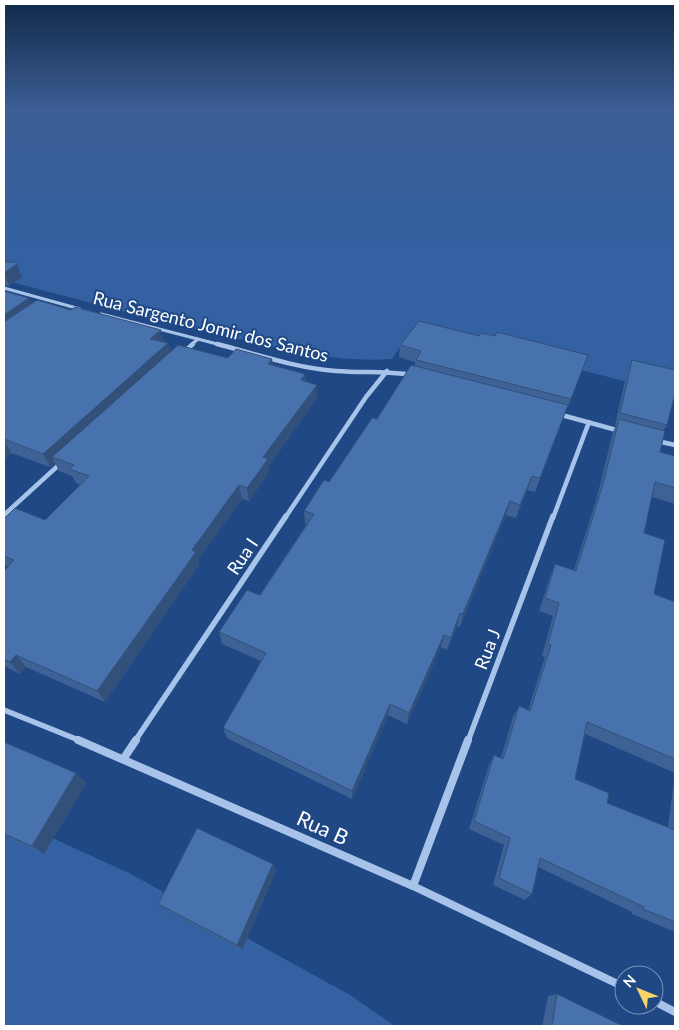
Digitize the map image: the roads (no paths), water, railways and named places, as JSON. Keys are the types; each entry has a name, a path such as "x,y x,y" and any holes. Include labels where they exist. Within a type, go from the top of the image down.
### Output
{"street":[{"name":"Rua Sargento Jomir dos Santos","path":"4,288 82,309"},
{"path":"46,307 53,302"},
{"name":"Rua Sargento Jomir dos Santos","path":"92,312 317,369 360,372 386,371 417,376"},
{"path":"176,358 198,339"},
{"name":"Rua I","path":"124,758 366,397 386,371"},
{"path":"551,412 627,433"},
{"name":"Rua J","path":"414,886 589,422"},
{"path":"656,440 675,445"},
{"path":"4,515 68,456"},
{"name":"Rua B","path":"4,710 124,758 414,886 614,982"}]}
